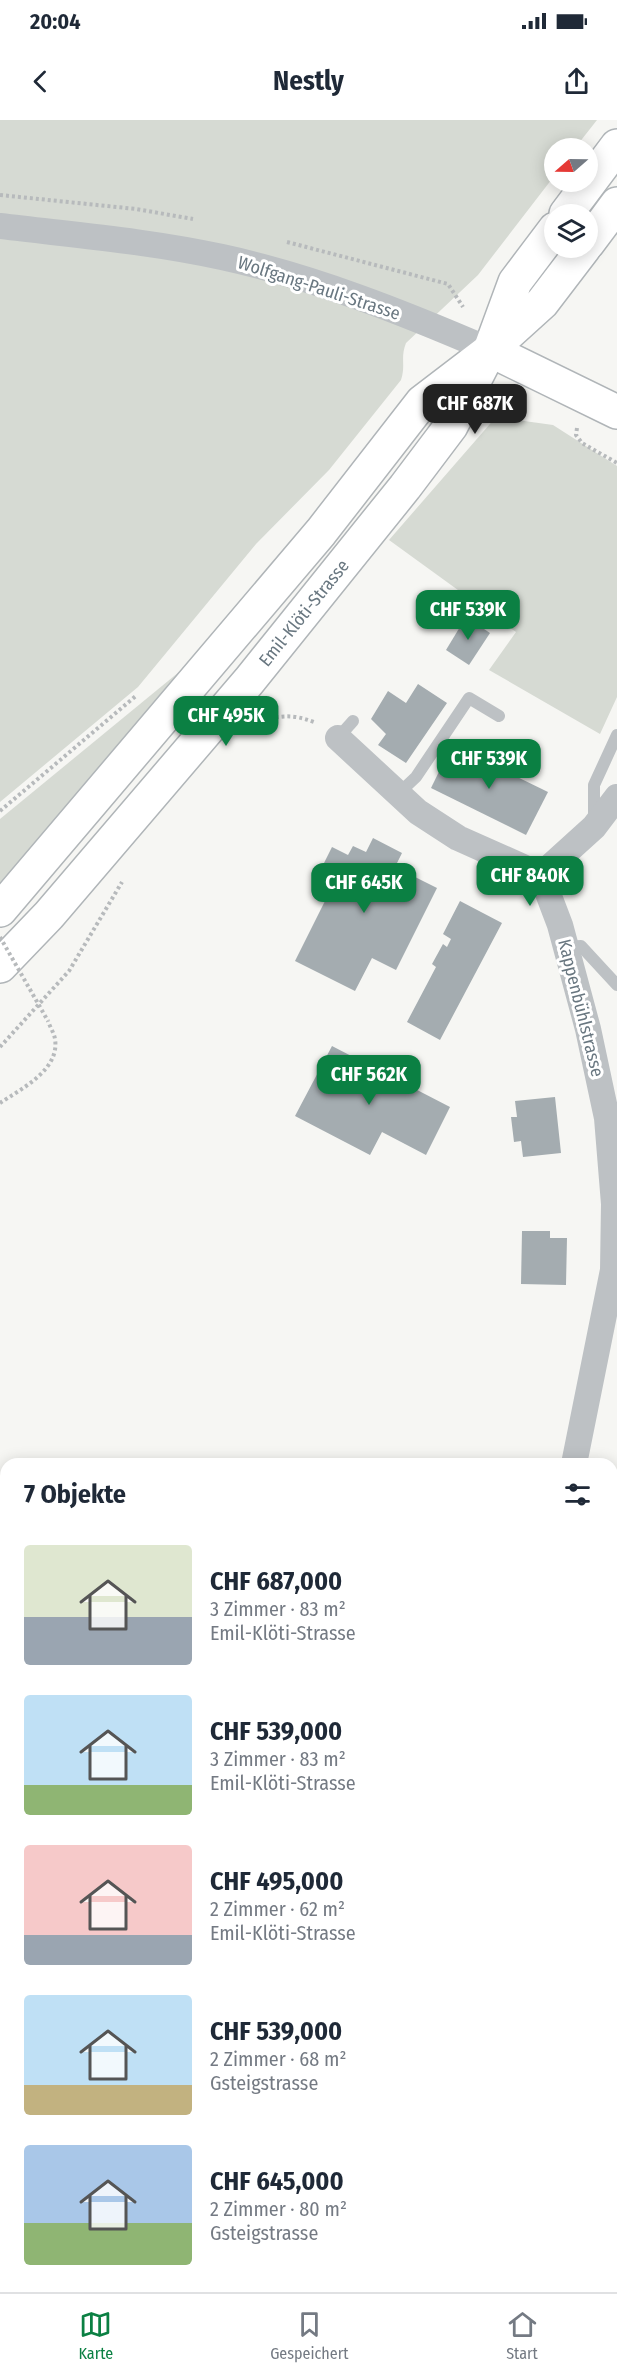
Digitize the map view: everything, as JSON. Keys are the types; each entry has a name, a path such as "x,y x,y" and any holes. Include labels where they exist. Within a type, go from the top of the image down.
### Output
{"street":[{"path":"574,204 617,146"},
{"path":"598,230 617,204"},
{"name":"Wolfgang-Pauli-Strasse","path":"0,226 148,243 224,257 302,279 428,324 490,350"},
{"name":"Emil-Klöti-Strasse","path":"0,966 49,915 249,681 405,488 451,426 490,350 515,282 544,244"},
{"name":"Emil-Klöti-Strasse","path":"0,910 321,532 422,402 490,350 542,303 576,258"},
{"path":"490,350 617,412"},
{"path":"346,730 398,794 422,818 458,838 541,875 594,827 617,797"},
{"name":"Kappenbühlstrasse","path":"541,875 566,947 588,1029 607,1118 614,1204 614,1270 575,1458"}],"lane":[{"path":"398,794 416,777 469,698 499,716"},
{"path":"594,827 594,785 617,735"},
{"path":"566,947 581,946 617,984"}],"path":[{"path":"578,425 576,432 582,443 617,463"},
{"path":"0,811 145,689"},
{"path":"254,723 278,716 296,716 346,730"},
{"path":"0,1047 69,971 126,875"},
{"path":"0,937 48,1021 55,1040 53,1061 35,1078 0,1103"}],"shaded area":[{"path":"0,120 597,120 583,138 544,138 544,189 478,275 406,343 401,380 329,470 256,544 138,687 0,802"},
{"path":"496,417 553,425 617,466 617,697 600,734 489,670 516,632 389,540"},
{"path":"179,672 182,674 0,883 0,819"}],"building":[{"path":"466,617 490,633 469,665 446,650"},
{"path":"418,684 447,703 406,763 378,745 386,734 371,719 388,691 406,703"},
{"path":"452,745 548,792 526,835 431,788"},
{"path":"373,838 402,853 395,867 437,888 396,970 372,958 355,991 295,961 334,883 318,875 332,847 348,855 353,846 366,852"},
{"path":"460,901 502,923 440,1040 407,1022 436,967 432,964 443,944 447,947 451,939 443,934"},
{"path":"332,1046 450,1107 426,1155 382,1132 370,1155 295,1116"},
{"path":"555,1097 561,1153 523,1157 521,1141 514,1142 511,1117 517,1117 515,1101"},
{"path":"522,1231 550,1231 550,1238 567,1238 566,1285 521,1284"}]}
